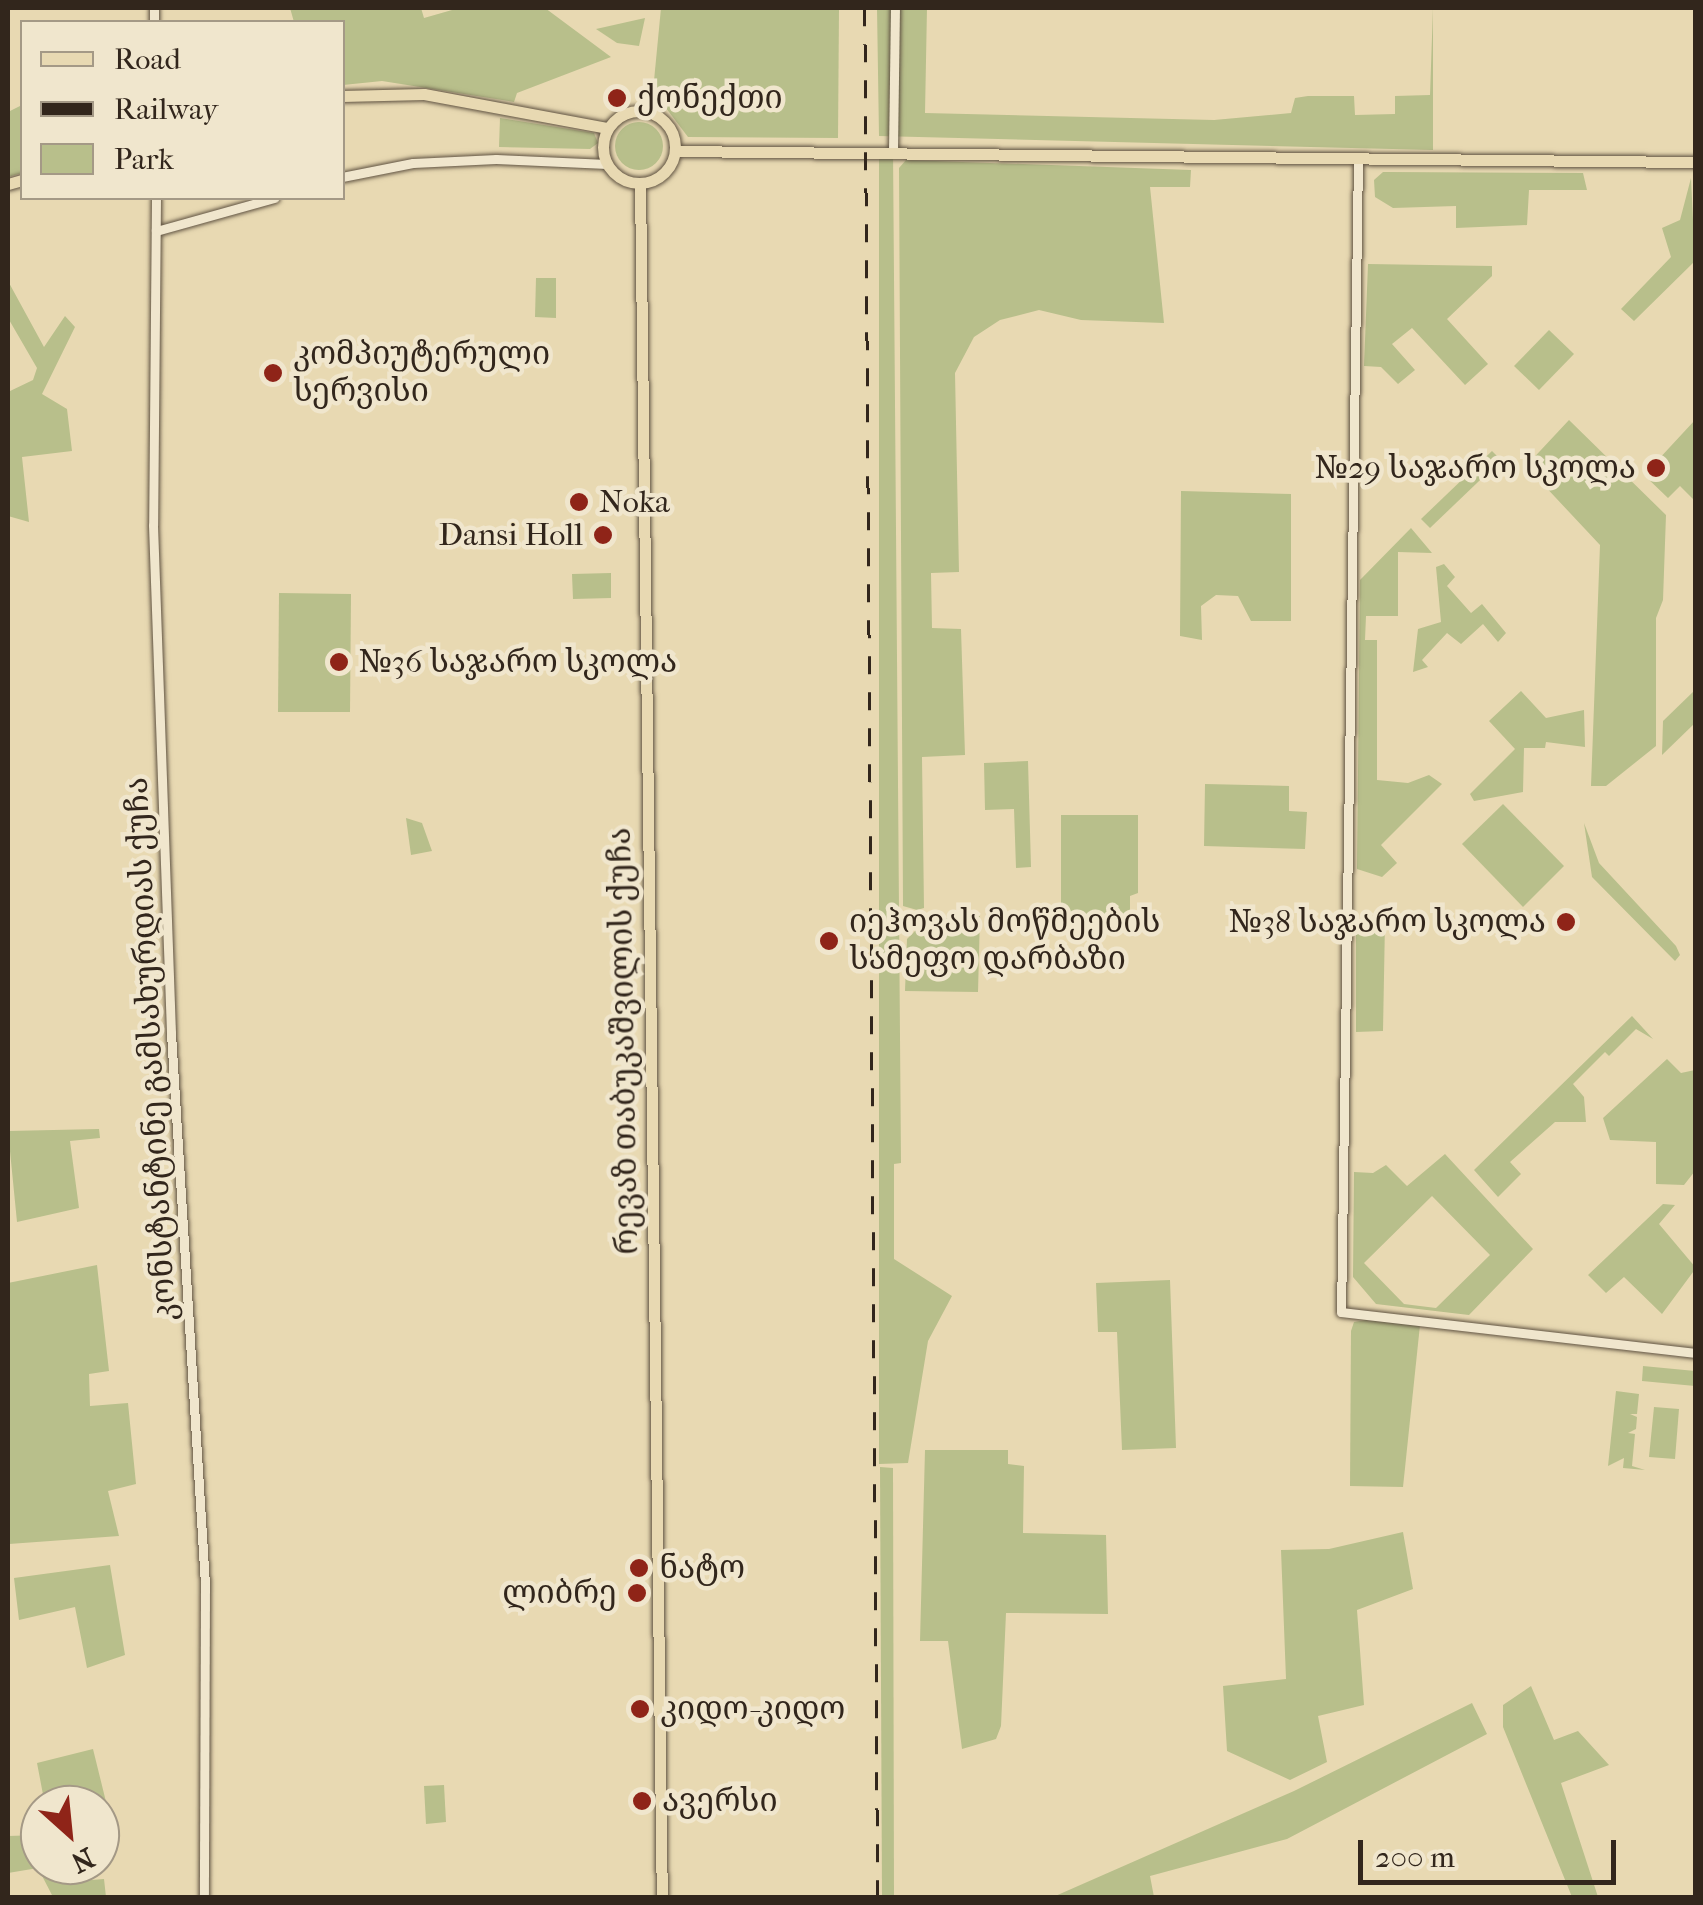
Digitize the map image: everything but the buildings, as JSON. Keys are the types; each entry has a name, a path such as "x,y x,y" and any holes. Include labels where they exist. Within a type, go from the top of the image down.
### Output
{"main road":[{"path":"345,96 424,94 608,128 634,111 656,115 671,130 675,152 660,177 640,183 621,178 607,164 608,128"},
{"path":"675,152 893,150 1696,162"},
{"name":"რევაზ თაბუკაშვილის ქუჩა","path":"640,183 662,1898"}],"street":[{"path":"893,150 895,8"},
{"path":"1358,157 1341,1312 1696,1353"},
{"path":"345,176 413,163 496,158 607,164"},
{"name":"კონსტანტინე გამსახურდიას ქუჩა","path":"156,200 154,545 171,1032 206,1584 204,1898"},
{"path":"156,231 267,200"}],"green space":[{"path":"290,8 421,8 424,18 459,8 545,8 611,57 517,93 514,102 382,81 345,85 345,20 293,20"},
{"path":"661,8 839,8 838,138 688,137 653,91"},
{"path":"877,8 927,8 925,113 1214,120 1291,113 1295,98 1308,96 1354,96 1355,115 1395,114 1395,96 1430,95 1433,8 1433,150 879,136"},
{"path":"645,18 639,46 617,43 596,29"},
{"path":"20,106 20,174 8,177 8,112"},
{"path":"500,118 594,133 598,143 590,149 499,147"},
{"path":"639,122 656,129 663,146 656,163 639,170 622,163 615,146 622,129"},
{"path":"879,149 893,150 901,1163 894,1164 894,1259 952,1296 928,1341 908,1463 879,1464"},
{"path":"906,160 1191,170 1190,187 1150,187 1164,323 1081,320 1039,310 1000,320 974,337 955,373 959,572 931,573 932,628 961,629 965,755 922,757 924,908 917,910 903,906 899,168"},
{"path":"1383,172 1583,173 1587,190 1529,190 1527,225 1456,228 1456,206 1393,208 1375,197 1374,180"},
{"path":"1691,178 1695,261 1634,321 1621,309 1671,257 1662,228 1680,220"},
{"path":"1368,264 1492,266 1492,276 1447,319 1488,364 1465,385 1412,328 1392,344 1415,370 1398,384 1381,367 1364,366"},
{"path":"536,278 556,278 556,318 535,317"},
{"path":"8,281 44,347 65,316 75,327 42,394 67,409 72,451 22,457 29,522 8,516 8,392 33,380 37,368 8,318"},
{"path":"1549,330 1574,354 1539,390 1514,366"},
{"path":"1569,420 1666,515 1663,600 1656,618 1656,746 1606,786 1591,786 1600,545 1526,466"},
{"path":"1695,420 1695,501 1680,486 1668,498 1644,475"},
{"path":"1492,451 1501,460 1430,528 1421,519"},
{"path":"1181,491 1291,494 1291,621 1251,621 1238,596 1216,595 1201,606 1202,640 1180,636"},
{"path":"1411,528 1432,553 1398,552 1398,616 1366,616 1365,640 1377,640 1377,780 1408,783 1429,775 1442,784 1381,845 1397,863 1382,877 1357,869 1360,580"},
{"path":"1444,564 1455,577 1447,586 1471,613 1482,604 1506,633 1498,642 1483,624 1461,644 1447,633 1422,660 1428,667 1413,672 1418,629 1441,622 1436,567"},
{"path":"611,573 611,598 573,599 572,574"},
{"path":"279,593 351,594 350,712 278,712"},
{"path":"1695,690 1695,723 1662,755 1663,721"},
{"path":"1521,691 1546,718 1584,710 1585,747 1546,742 1545,748 1524,748 1523,792 1474,801 1470,794 1515,749 1489,721"},
{"path":"1028,761 1031,867 1016,868 1014,809 985,810 984,763"},
{"path":"1205,784 1289,786 1289,811 1307,812 1305,849 1204,846"},
{"path":"1503,804 1564,866 1523,907 1462,844"},
{"path":"1061,815 1138,815 1138,893 1130,896 1130,930 1061,930"},
{"path":"406,818 422,823 432,851 411,855"},
{"path":"1584,823 1599,863 1676,946 1680,955 1675,961 1592,877"},
{"path":"980,916 978,992 905,991 907,939 917,929 931,919"},
{"path":"1378,916 1385,922 1383,1031 1356,1032 1356,931"},
{"path":"1632,1016 1653,1039 1636,1029 1609,1056 1605,1052 1573,1084 1584,1097 1586,1122 1555,1122 1510,1162 1521,1174 1498,1197 1474,1170"},
{"path":"1667,1059 1681,1073 1695,1070 1695,1171 1684,1185 1656,1184 1656,1142 1610,1140 1603,1118"},
{"path":"99,1129 100,1138 70,1141 79,1208 17,1222 8,1131"},
{"path":"1445,1154 1533,1249 1469,1315 1376,1304 1353,1277 1354,1172 1373,1173 1386,1165 1407,1186","holes":["1432,1196 1490,1255 1436,1308 1404,1304 1364,1263"]},
{"path":"1663,1204 1675,1205 1659,1224 1696,1268 1662,1314 1624,1277 1606,1293 1588,1275"},
{"path":"97,1265 109,1371 89,1374 90,1406 128,1403 136,1484 108,1491 119,1536 9,1544 8,1283"},
{"path":"1170,1280 1176,1448 1122,1450 1117,1332 1098,1332 1096,1283"},
{"path":"1354,1322 1420,1325 1403,1487 1350,1486 1351,1331"},
{"path":"1643,1366 1695,1371 1695,1386 1642,1381"},
{"path":"1616,1391 1639,1394 1637,1414 1630,1414 1637,1417 1636,1429 1628,1433 1635,1434 1632,1466 1645,1470 1623,1468 1624,1458 1608,1466"},
{"path":"1654,1407 1679,1409 1675,1459 1649,1457"},
{"path":"925,1450 1008,1450 1008,1464 1024,1466 1023,1533 1106,1535 1108,1614 1006,1613 1001,1726 996,1739 962,1749 948,1641 920,1641"},
{"path":"880,1467 893,1468 894,1898 882,1897"},
{"path":"1403,1532 1413,1589 1357,1610 1364,1705 1318,1716 1327,1762 1290,1780 1227,1751 1223,1686 1286,1679 1281,1550 1329,1549"},
{"path":"110,1565 125,1655 87,1668 75,1607 19,1620 14,1578"},
{"path":"1531,1686 1554,1740 1578,1731 1609,1765 1561,1783 1598,1897 1572,1897 1503,1727 1503,1705"},
{"path":"1472,1703 1487,1734 1287,1839 1150,1876 1154,1897 1053,1897 1294,1791"},
{"path":"93,1749 102,1785 41,1785 37,1763"},
{"path":"444,1785 446,1822 426,1824 424,1786"},
{"path":"8,1836 20,1836 20,1871 8,1873"},
{"path":"47,1885 105,1885 106,1897 53,1897"}],"railway":[{"path":"865,8 878,1898"}],"place":[{"name":"ქონექთი","path":"617,98"},
{"name":"კომპიუტერული სერვისი","path":"273,373"},
{"name":"№29 საჯარო სკოლა","path":"1656,468"},
{"name":"Noka","path":"579,502"},
{"name":"Dansi Holl","path":"603,535"},
{"name":"№36 საჯარო სკოლა","path":"339,662"},
{"name":"№38 საჯარო სკოლა","path":"1566,922"},
{"name":"იეჰოვას მოწმეების სამეფო დარბაზი","path":"829,941"},
{"name":"ნატო","path":"639,1568"},
{"name":"ლიბრე","path":"637,1593"},
{"name":"კიდო-კიდო","path":"640,1709"},
{"name":"ავერსი","path":"642,1801"}]}
